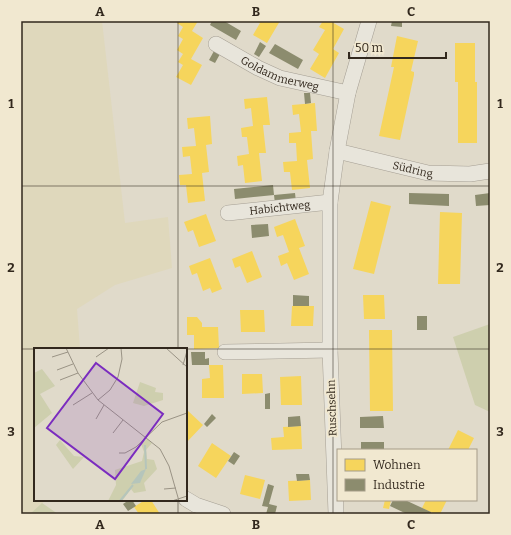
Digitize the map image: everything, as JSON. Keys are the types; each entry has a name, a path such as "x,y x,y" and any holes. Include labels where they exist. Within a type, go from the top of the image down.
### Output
{"street":[{"path":"330,202 337,151 348,93 369,21"},
{"name":"Goldammerweg","path":"216,44 258,68 280,78 348,93"},
{"name":"Südring","path":"337,151 428,173 470,174 490,171"},
{"name":"Habichtweg","path":"228,213 330,202"},
{"name":"Ruschsehn","path":"330,202 330,350 336,514"},
{"path":"225,352 330,350"},
{"path":"187,500 196,505 223,514"}],"shaded area":[{"path":"21,21 102,21 125,223 168,217 172,268 115,285 77,309 80,348 34,348 34,501 45,501 30,514 21,514"}],"green space":[{"path":"490,324 490,412 475,405 453,337"},
{"path":"42,503 58,514 30,514"}],"building: Wohnen":[{"path":"179,21 198,21 192,31 203,38 191,59 202,65 191,85 176,77 183,65 178,62 183,54 177,50 183,39 178,36 183,27 177,23"},
{"path":"255,21 280,21 267,43 253,35 260,23"},
{"path":"323,21 330,21 344,29 333,49 339,53 325,78 310,69 319,54 313,50 325,30 319,27"},
{"path":"397,36 418,41 411,71 414,72 414,75 400,140 379,136 394,67 391,67"},
{"path":"455,43 475,43 475,82 477,82 477,143 458,143 458,82 455,82"},
{"path":"267,97 270,125 263,125 266,153 259,153 262,181 245,183 243,165 238,166 237,156 249,154 247,137 242,137 241,128 253,126 251,108 245,109 244,99"},
{"path":"315,103 317,131 311,131 313,159 307,160 310,188 292,190 290,172 284,172 283,162 297,161 296,143 289,143 289,133 301,132 299,114 293,115 292,105"},
{"path":"210,116 212,144 206,145 209,172 202,173 205,201 188,203 186,185 180,185 179,175 192,174 190,156 183,157 182,147 196,146 194,128 188,129 187,118"},
{"path":"371,201 391,206 374,274 353,269"},
{"path":"440,212 462,213 460,284 438,284"},
{"path":"206,214 216,241 199,247 193,230 188,232 184,222"},
{"path":"295,219 305,246 299,248 309,274 294,280 287,263 281,266 278,256 289,252 283,235 277,237 274,227"},
{"path":"252,251 262,277 247,283 240,266 235,268 232,259"},
{"path":"210,258 222,289 212,293 210,288 203,291 197,273 192,275 189,266"},
{"path":"363,295 384,295 385,319 364,319"},
{"path":"292,306 314,306 313,326 291,326"},
{"path":"240,310 264,310 265,332 241,332"},
{"path":"187,317 197,317 202,323 202,327 218,327 219,348 194,349 194,335 187,335"},
{"path":"369,330 392,330 393,411 370,411"},
{"path":"209,365 223,365 224,398 202,398 202,379 210,378"},
{"path":"242,374 262,374 263,393 242,394"},
{"path":"301,376 302,405 281,405 280,377"},
{"path":"187,410 203,425 187,442"},
{"path":"301,426 302,449 272,450 271,438 284,437 283,427"},
{"path":"458,430 474,438 468,449 448,449"},
{"path":"212,443 231,456 216,478 198,466"},
{"path":"245,475 265,480 260,499 240,494"},
{"path":"310,480 311,500 289,501 288,481"},
{"path":"143,501 152,501 160,514 139,514 134,507"},
{"path":"385,501 391,501 389,509 383,508"},
{"path":"426,501 446,501 440,514 435,514 422,508"}],"building: Industrie":[{"path":"212,21 224,21 241,31 236,40 210,25"},
{"path":"392,21 402,21 402,27 391,26"},
{"path":"260,42 266,46 259,57 254,54"},
{"path":"275,44 303,60 298,69 269,53"},
{"path":"214,51 220,54 215,63 209,60"},
{"path":"304,93 310,93 311,103 305,104"},
{"path":"273,185 274,195 235,199 234,189"},
{"path":"295,193 296,202 275,204 274,195"},
{"path":"409,193 449,194 449,206 409,204"},
{"path":"490,193 490,205 476,206 475,195"},
{"path":"268,224 269,236 252,238 251,225"},
{"path":"293,295 309,296 309,306 293,306"},
{"path":"417,316 427,316 427,330 417,330"},
{"path":"191,352 205,352 205,359 209,358 209,365 192,365"},
{"path":"270,393 270,409 265,409 265,394"},
{"path":"212,414 216,418 207,427 204,424"},
{"path":"300,416 301,426 288,427 288,417"},
{"path":"383,416 384,428 360,428 360,417"},
{"path":"361,442 384,442 384,449 361,449"},
{"path":"234,452 240,456 234,465 228,461"},
{"path":"296,474 309,474 310,480 297,481"},
{"path":"268,484 274,486 269,504 277,506 275,514 266,514 268,507 262,506"},
{"path":"128,501 133,501 136,506 128,511 123,504"},
{"path":"392,501 407,501 431,512 431,514 407,514 390,506"}]}
